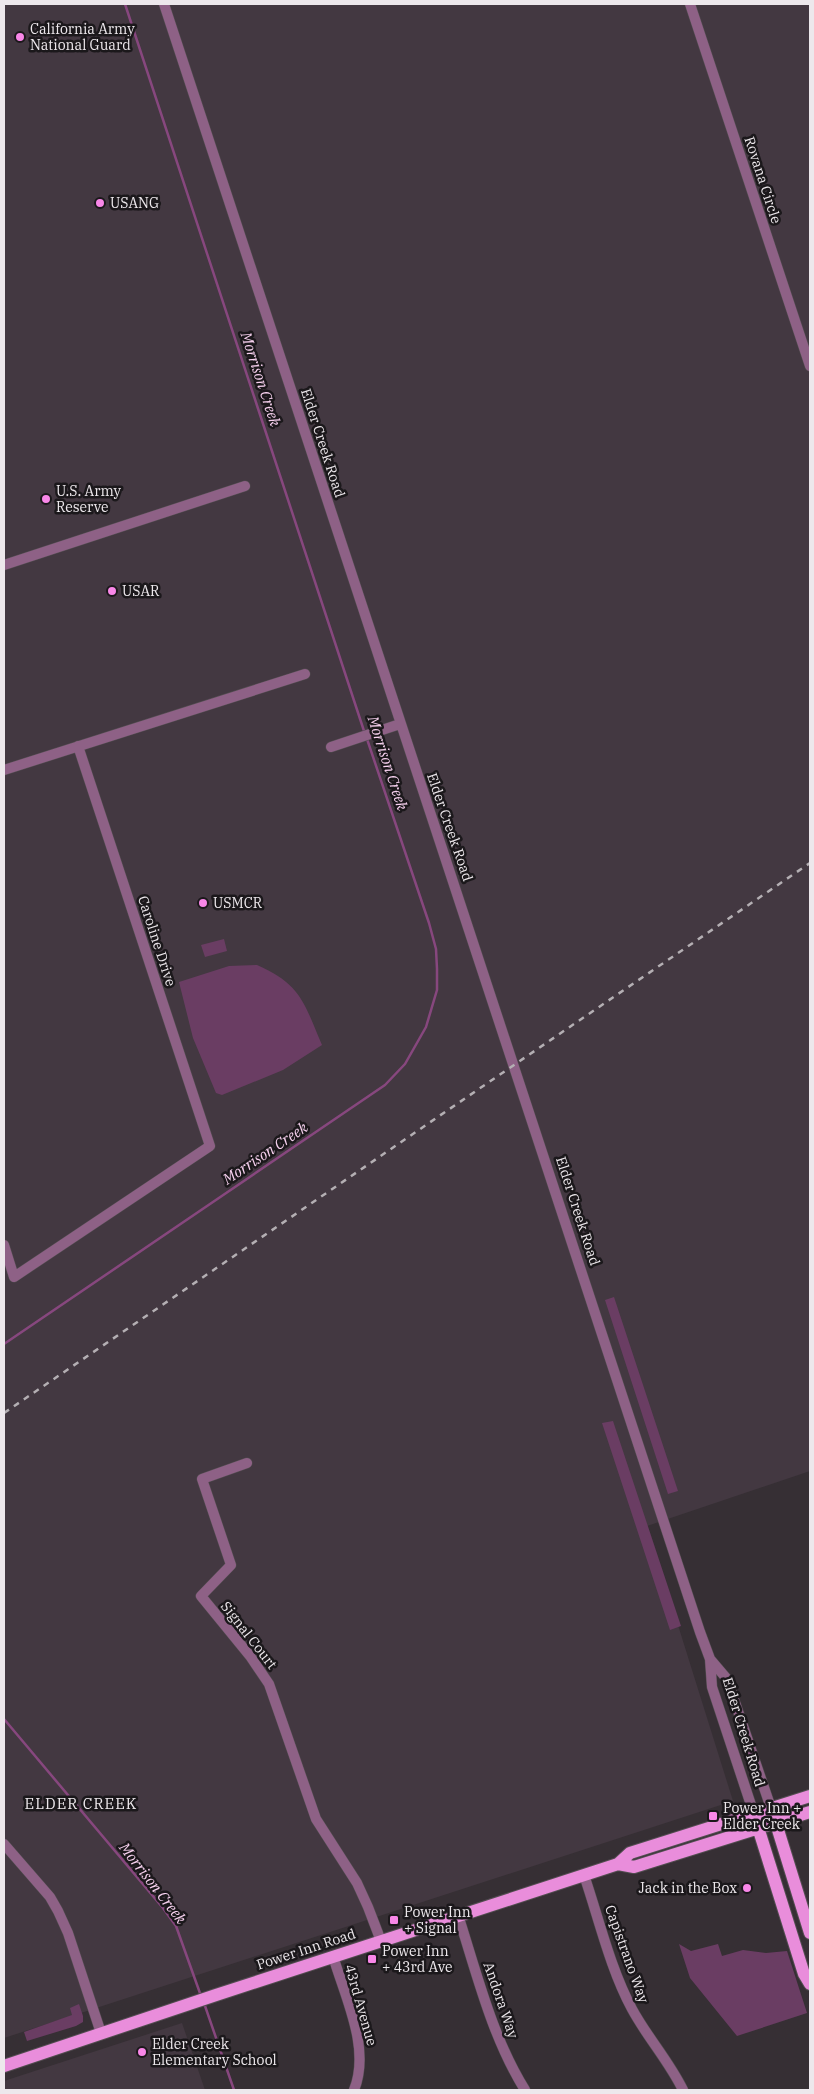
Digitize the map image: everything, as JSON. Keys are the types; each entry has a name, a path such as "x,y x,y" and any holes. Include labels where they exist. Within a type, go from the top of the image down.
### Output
{"main road":[{"name":"Power Inn Road","path":"4,2066 216,1994 618,1864 630,1853 810,1796"},
{"name":"Elder Creek Road","path":"771,1808 810,1933"},
{"name":"Power Inn Road","path":"618,1864 634,1867 810,1812"},
{"name":"Elder Creek Road","path":"754,1814 804,1974 810,1984"}],"street":[{"name":"Elder Creek Road","path":"164,4 710,1659 712,1687 754,1814"},
{"name":"Rovana Circle","path":"690,4 810,366"},
{"path":"4,565 245,486"},
{"path":"4,770 304,674"},
{"path":"331,747 400,724"},
{"name":"Caroline Drive","path":"4,1245 14,1277 210,1146 78,746"},
{"name":"Signal Court","path":"247,1463 202,1479 231,1565 201,1596 250,1656 269,1684 316,1819 357,1883 380,1941"},
{"name":"Elder Creek Road","path":"710,1659 727,1680 771,1808"},
{"path":"4,1844 50,1897 58,1910 68,1933 101,2033"},
{"name":"Capistrano Way","path":"584,1875 622,1990 643,2028 667,2061 683,2090"},
{"name":"Andora Way","path":"458,1915 501,2042 525,2090"},
{"name":"43rd Avenue","path":"333,1956 360,2045 359,2073 354,2090"}],"shaded area":[{"path":"4,4 810,4 810,1471 647,1526 733,1801 4,2038"},
{"path":"224,939 227,951 205,957 201,945"},
{"path":"257,965 283,980 299,996 322,1045 283,1070 222,1095 216,1093 193,1038 179,982 229,966"},
{"path":"614,1297 678,1491 668,1494 605,1300"},
{"path":"613,1421 681,1626 670,1630 602,1423"},
{"path":"679,1944 691,1951 718,1944 722,1956 743,1950 766,1953 787,1951 807,2013 737,2036 690,1978"},
{"path":"79,2004 83,2022 76,2026 27,2041 24,2032 72,2015 70,2008"},
{"name":"Elder Creek Elementary School","path":"182,2023 205,2090 4,2090 4,2081"}],"waterway":[{"name":"Morrison Creek","path":"125,4 365,734"},
{"name":"Morrison Creek","path":"4,1344 385,1085 405,1064 426,1027 437,990 436,949 367,739"},
{"name":"Morrison Creek","path":"4,1719 163,1908 176,1926 201,1996"},
{"name":"Morrison Creek","path":"204,2003 234,2090"}],"railway":[{"path":"4,1413 810,863"}],"place":[{"name":"California Army National Guard","path":"20,37"},
{"name":"USANG","path":"100,203"},
{"name":"U.S. Army Reserve","path":"46,499"},
{"name":"USAR","path":"112,591"},
{"name":"USMCR","path":"203,903"},
{"name":"Power Inn + Elder Creek","path":"713,1816"},
{"name":"Jack in the Box","path":"747,1888"},
{"name":"Power Inn + Signal","path":"394,1920"},
{"name":"Power Inn + 43rd Ave","path":"372,1959"},
{"name":"Elder Creek Elementary School","path":"142,2052"}],"district":[{"name":"ELDER CREEK","path":"81,1803"}]}
